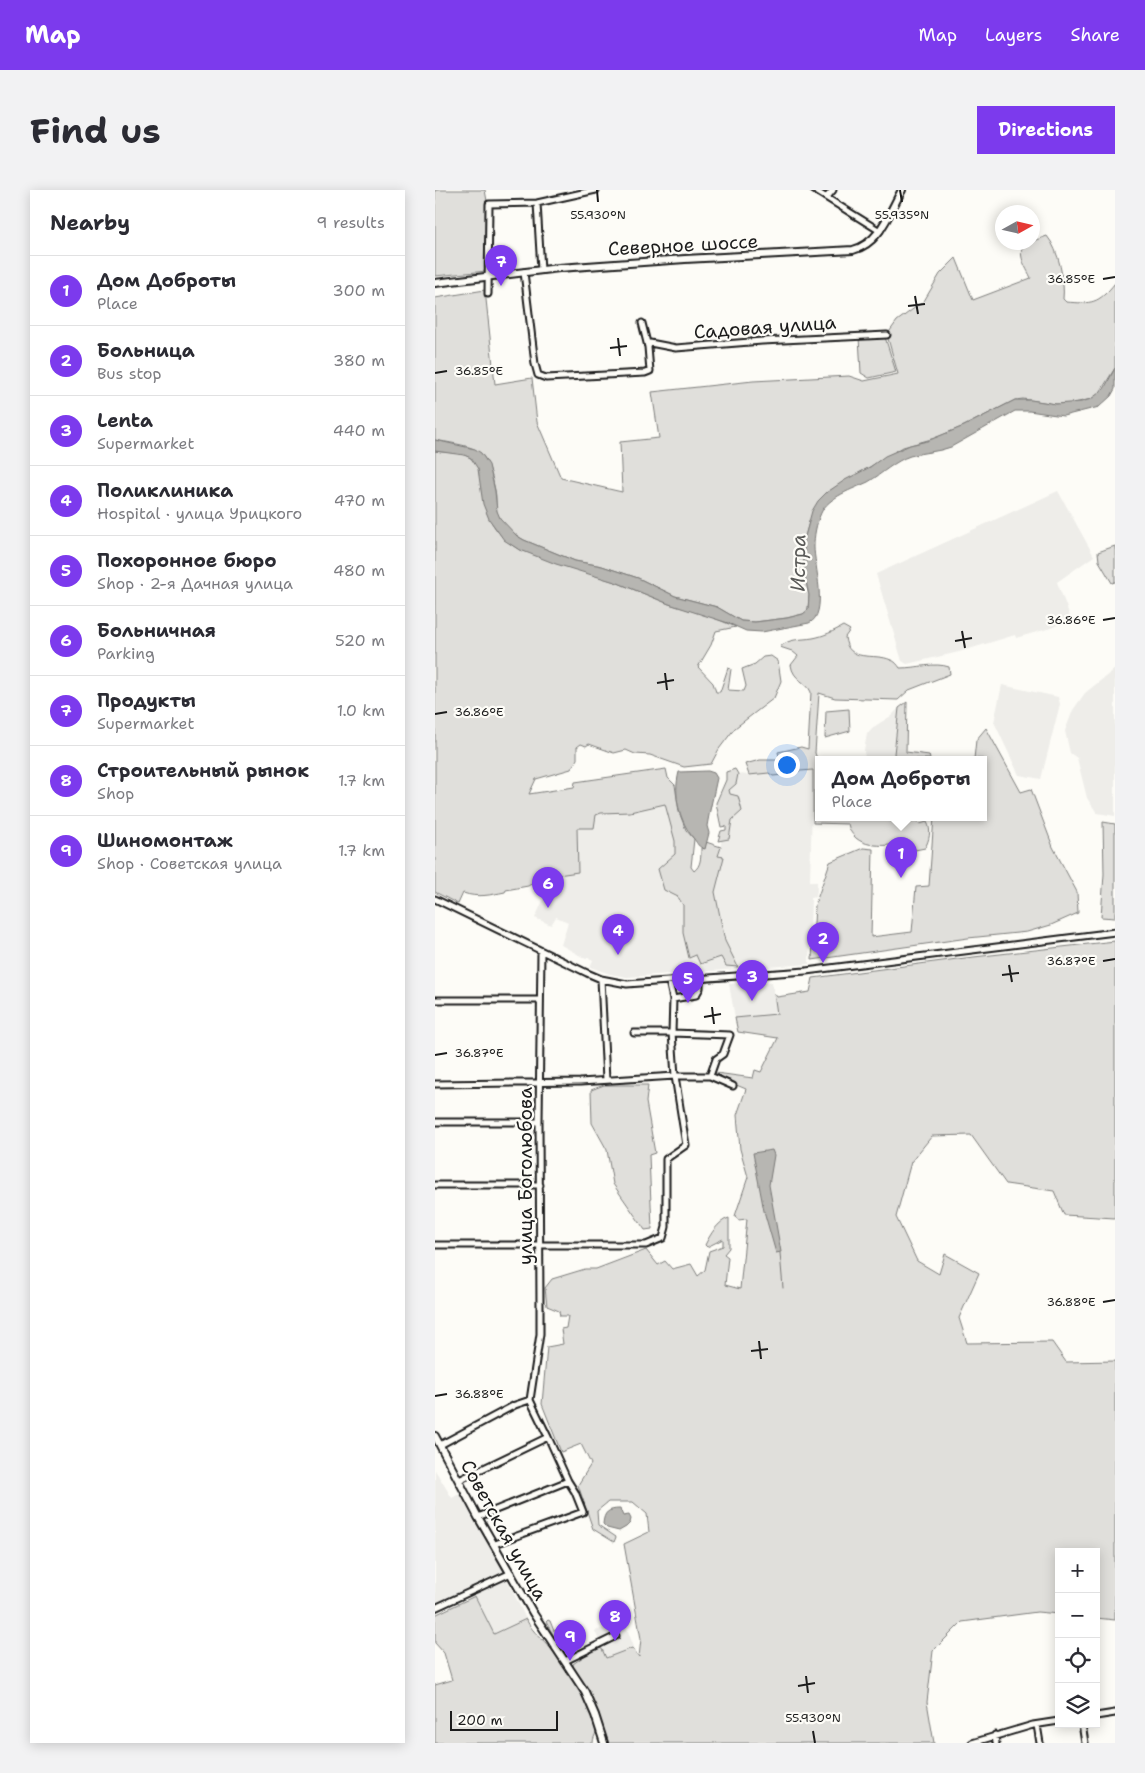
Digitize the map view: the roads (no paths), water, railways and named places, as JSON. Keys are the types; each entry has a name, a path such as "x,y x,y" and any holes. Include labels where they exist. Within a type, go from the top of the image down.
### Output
{"main road":[{"name":"Северное шоссе","path":"435,283 541,270 685,259 839,252 862,248 873,240 880,231 902,190"},
{"name":"Советская улица","path":"435,1436 478,1517 533,1613 588,1700 604,1743"}],"street":[{"path":"488,294 489,204 537,203 596,190"},
{"path":"814,190 880,231"},
{"path":"827,197 833,190"},
{"path":"537,203 541,270"},
{"path":"524,272 538,375 546,378 556,378 645,373 650,371 649,347 641,323"},
{"name":"Садовая улица","path":"649,347 650,344 654,343 676,348 887,335"},
{"path":"435,898 601,979 627,984 806,972 1115,932"},
{"name":"улица Боголюбова","path":"530,1400 540,1334 539,1122 541,951"},
{"path":"601,979 605,1080"},
{"path":"673,999 696,995 700,988 700,980"},
{"path":"435,1245 647,1245 663,1238 666,1227 666,1159 686,1146 675,1076 672,1033 673,999 669,981"},
{"path":"435,1000 540,1000"},
{"path":"634,1034 730,1035 723,1054 716,1059 710,1076"},
{"path":"435,1084 710,1076 733,1086"},
{"path":"435,1122 539,1122"},
{"path":"435,1185 540,1185"},
{"path":"440,1445 515,1405 530,1400 583,1512 495,1544"},
{"path":"459,1480 548,1437"},
{"path":"478,1517 568,1481"},
{"path":"435,1608 511,1573"},
{"path":"565,1661 616,1636"},
{"path":"1100,1715 1115,1713"},
{"path":"972,1743 995,1735 1055,1722"},
{"path":"1037,1725 1040,1743"},
{"path":"1083,1728 1085,1743"},
{"path":"995,1735 996,1743"}],"waterway":[{"path":"780,1253 783,1288"}],"place":[{"name":"Продукты","path":"501,286"},
{"name":"Дом Доброты","path":"901,878"},
{"name":"Больничная","path":"548,908"},
{"name":"Поликлиника","path":"618,955"},
{"name":"Больница","path":"823,963"},
{"name":"Lenta","path":"752,1001"},
{"name":"Похоронное бюро","path":"688,1003"},
{"name":"Строительный рынок","path":"615,1641"},
{"name":"Шиномонтаж","path":"570,1661"}],"water label":[{"name":"Истра","path":"798,563"}]}
